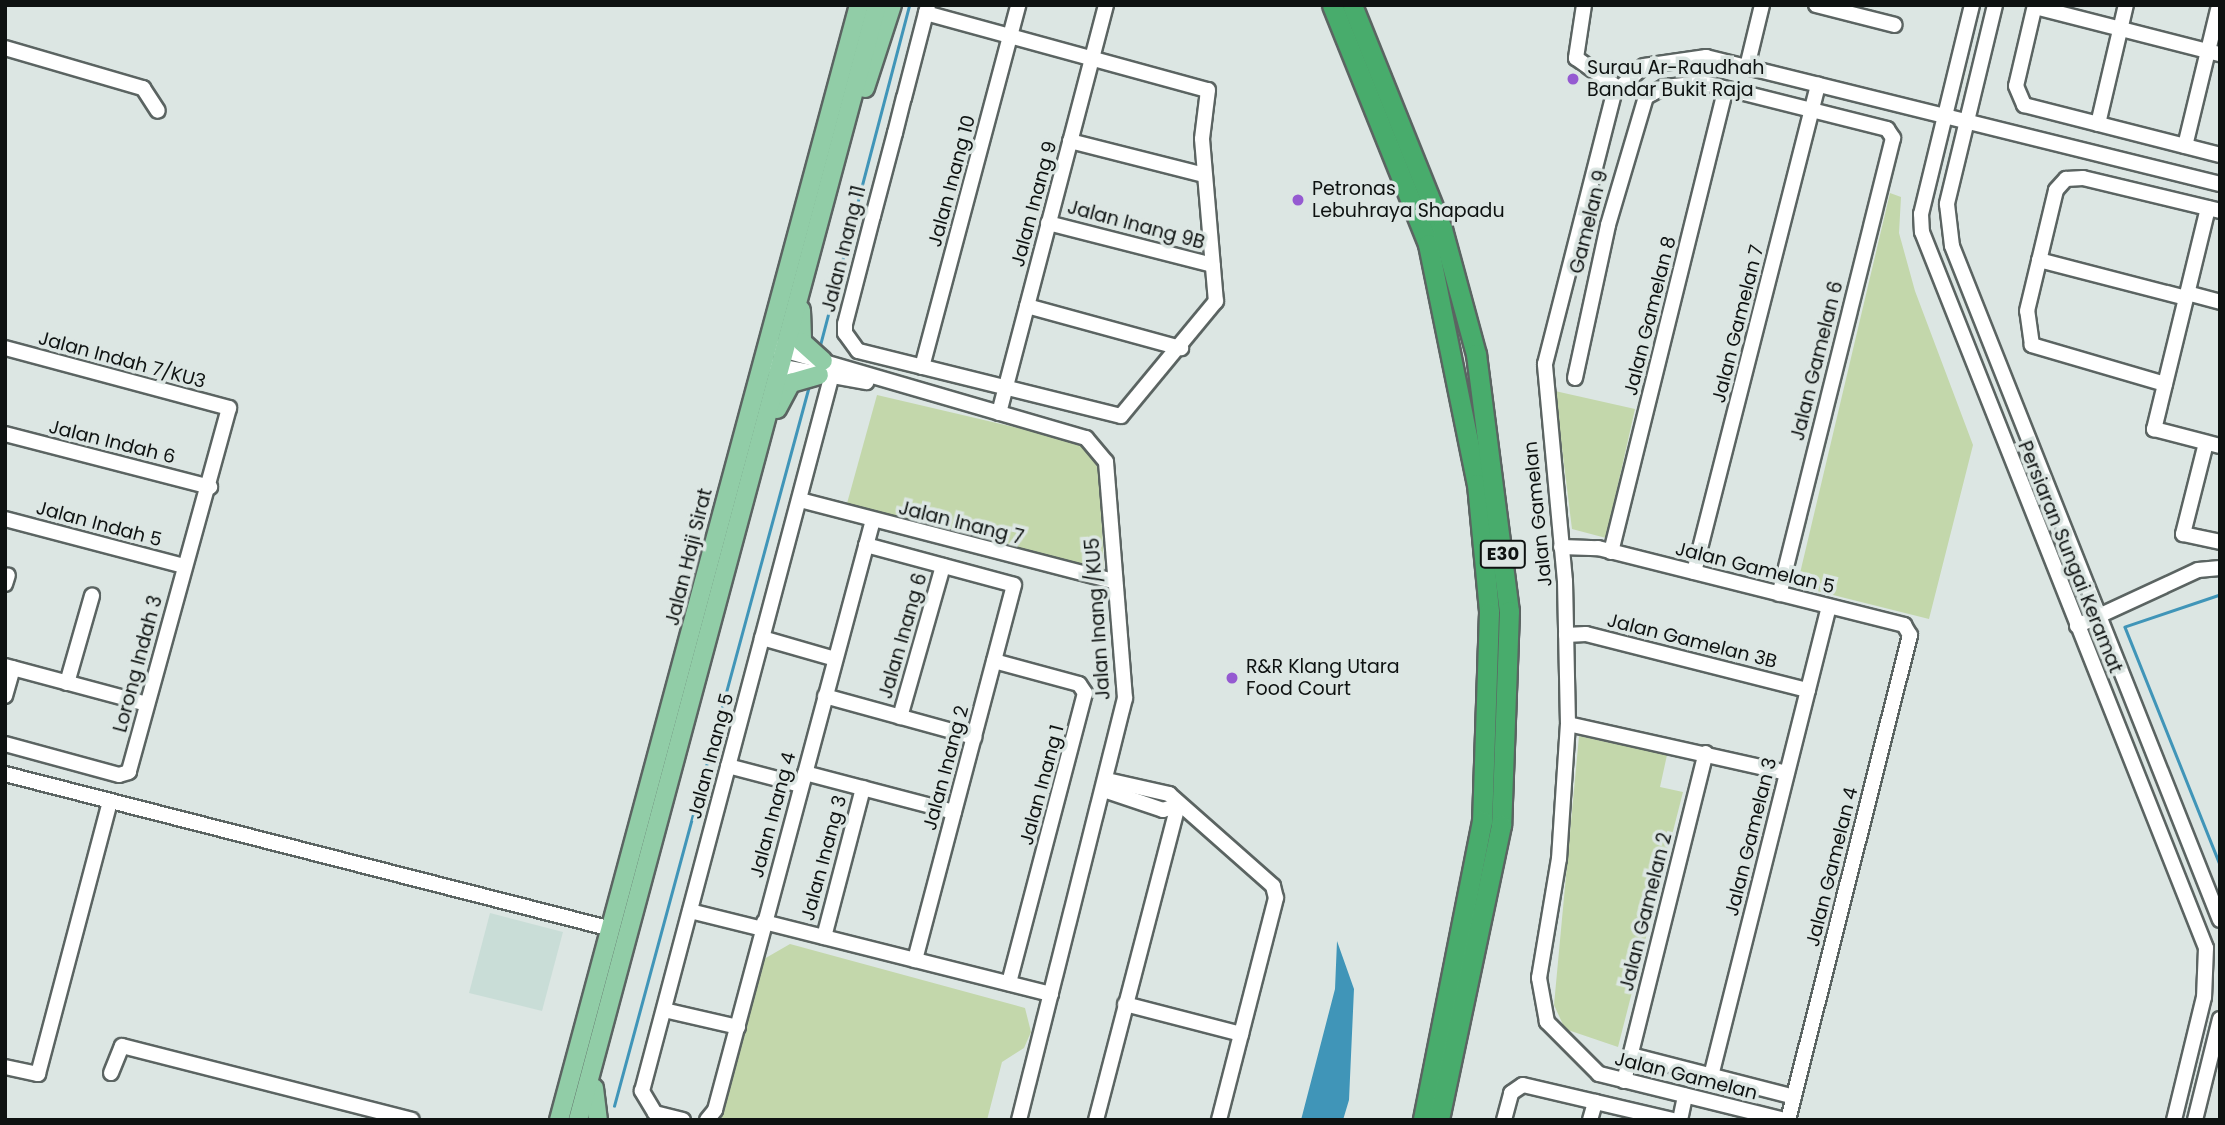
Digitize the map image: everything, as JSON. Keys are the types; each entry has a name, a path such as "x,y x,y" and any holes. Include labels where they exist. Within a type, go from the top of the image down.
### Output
{"highway":[{"name":"E30","path":"1332,5 1428,244 1477,484 1489,612 1482,821 1423,1120"},
{"name":"E30","path":"1352,5 1442,229 1476,354 1509,611 1501,825 1438,1120"}],"main road":[{"name":"Jalan Haji Sirat","path":"559,1120 608,928 646,807 762,354 859,5"},
{"name":"Jalan Haji Sirat","path":"578,1120 877,5"},
{"path":"822,204 892,5"},
{"path":"740,511 783,391 813,367 799,323 803,279"},
{"path":"598,1120 592,1098 638,890"},
{"path":"566,1120 568,1082"}],"street":[{"name":"Jalan Inang 10","path":"922,367 1018,5"},
{"name":"Jalan Inang 9","path":"999,413 1106,5"},
{"path":"1584,5 1576,58 1618,88"},
{"path":"1747,67 1762,5"},
{"path":"1816,5 1895,25"},
{"name":"Persiaran Sungai Keramat","path":"1972,5 1945,116 1922,232 2206,948 2204,997 2174,1120"},
{"name":"Persiaran Sungai Keramat","path":"1995,5 1948,204 1952,246 2220,920"},
{"path":"2098,124 2126,5"},
{"path":"2185,146 2214,53 2219,5"},
{"path":"2214,53 2035,6 2017,98 2024,105 2220,155"},
{"path":"927,9 1208,90 1204,174 1216,302 1181,348 1027,306"},
{"name":"Jalan Inang 11","path":"927,9 844,329 858,351 1121,416 1181,348"},
{"path":"5,48 143,88 158,111"},
{"name":"Jalan Gamelan","path":"1787,1120 1600,1074 1573,1055 1547,1022 1539,978 1559,859 1575,724 1545,363 1603,122 1618,88 1644,66 1675,57 1747,67 2220,184"},
{"name":"Gamelan 9","path":"1575,377 1637,111 1664,87 1704,83 1726,89"},
{"name":"Jalan Gamelan 7","path":"1694,572 1818,85"},
{"path":"1726,89 1812,110"},
{"name":"Jalan Gamelan 8","path":"1605,550 1726,89"},
{"name":"Jalan Gamelan 6","path":"1779,594 1893,138 1886,129 1812,110"},
{"path":"1070,141 1204,174"},
{"path":"2165,384 2032,345 2026,320 2056,190 2066,178 2214,210 2187,296 2154,429 2213,445 2183,534 2220,541"},
{"name":"Jalan Inang 9B","path":"1048,223 1213,265"},
{"path":"2039,260 2220,302"},
{"name":"Jalan Indah 7/KU3","path":"5,348 229,408"},
{"name":"Jalan Inang /KU5","path":"762,354 892,385 1086,438 1098,448 1106,463 1125,698 1106,785 1019,1120"},
{"name":"Jalan Inang 5","path":"683,1120 655,1113 642,1091 800,500 813,367"},
{"name":"Lorong Indah 3","path":"5,744 119,775 129,772 184,566 210,487 229,408"},
{"name":"Jalan Indah 6","path":"5,434 210,487"},
{"name":"Jalan Inang 7","path":"800,500 1114,581"},
{"name":"Jalan Indah 5","path":"5,519 184,566"},
{"name":"Jalan Inang 4","path":"708,1119 738,1027 873,520"},
{"path":"866,545 943,566"},
{"name":"Jalan Gamelan 5","path":"1561,547 1605,550 1904,625"},
{"name":"Jalan Inang 2","path":"915,960 1014,585 943,566"},
{"name":"Jalan Inang 6","path":"900,717 943,566"},
{"path":"2077,626 2198,570 2220,568"},
{"path":"67,683 92,596"},
{"name":"Jalan Gamelan 3","path":"1711,1076 1829,607"},
{"name":"Jalan Gamelan 4","path":"1787,1120 1910,635 1904,625"},
{"name":"Jalan Gamelan 3B","path":"1566,635 1586,634 1808,690"},
{"path":"762,638 835,659"},
{"name":"Jalan Inang 1","path":"994,661 1079,684 1086,693 1009,983"},
{"path":"5,696 9,667 147,704"},
{"path":"825,696 974,737"},
{"path":"1575,724 1787,773"},
{"name":"Jalan Gamelan 2","path":"1624,1081 1706,753"},
{"path":"728,766 863,788 954,812"},
{"path":"5,774 608,928"},
{"path":"1106,785 1169,794 1178,806 1273,886 1276,898 1219,1120"},
{"name":"Jalan Inang 3","path":"824,937 863,788"},
{"path":"5,1067 38,1074 110,801"},
{"path":"1096,1120 1178,806"},
{"path":"690,911 824,937 1051,994"},
{"path":"1125,1004 1241,1034"},
{"path":"664,1010 738,1027"},
{"path":"2194,1120 2220,1019"},
{"path":"111,1073 122,1046 412,1120"},
{"path":"1631,1055 1794,1097"},
{"path":"1504,1120 1515,1087 1672,1120"},
{"path":"1679,1120 1685,1096"},
{"path":"1590,1120 1595,1102"}],"shaded area":[{"path":"490,913 563,932 542,1011 469,993"}],"green space":[{"path":"1890,193 1901,197 1899,233 1915,291 1973,445 1929,619 1797,586"},
{"path":"1555,391 1635,409 1606,538 1572,529"},
{"path":"877,395 1086,444 1099,465 1104,569 846,507"},
{"path":"1579,736 1667,755 1660,787 1683,792 1618,1047 1565,1029 1554,1005"},
{"path":"790,944 1025,1008 1031,1032 1024,1048 1002,1062 987,1120 721,1120 764,959"}],"water":[{"path":"1337,941 1354,989 1349,1100 1343,1120 1301,1120 1335,989"}],"waterway":[{"path":"819,349 909,5"},
{"path":"614,1106 809,386"},
{"path":"2220,595 2125,627 2220,864"}],"place":[{"name":"Surau Ar-Raudhah Bandar Bukit Raja","path":"1573,79"},
{"name":"Petronas Lebuhraya Shapadu","path":"1298,200"},
{"name":"R&R Klang Utara Food Court","path":"1232,678"}]}
